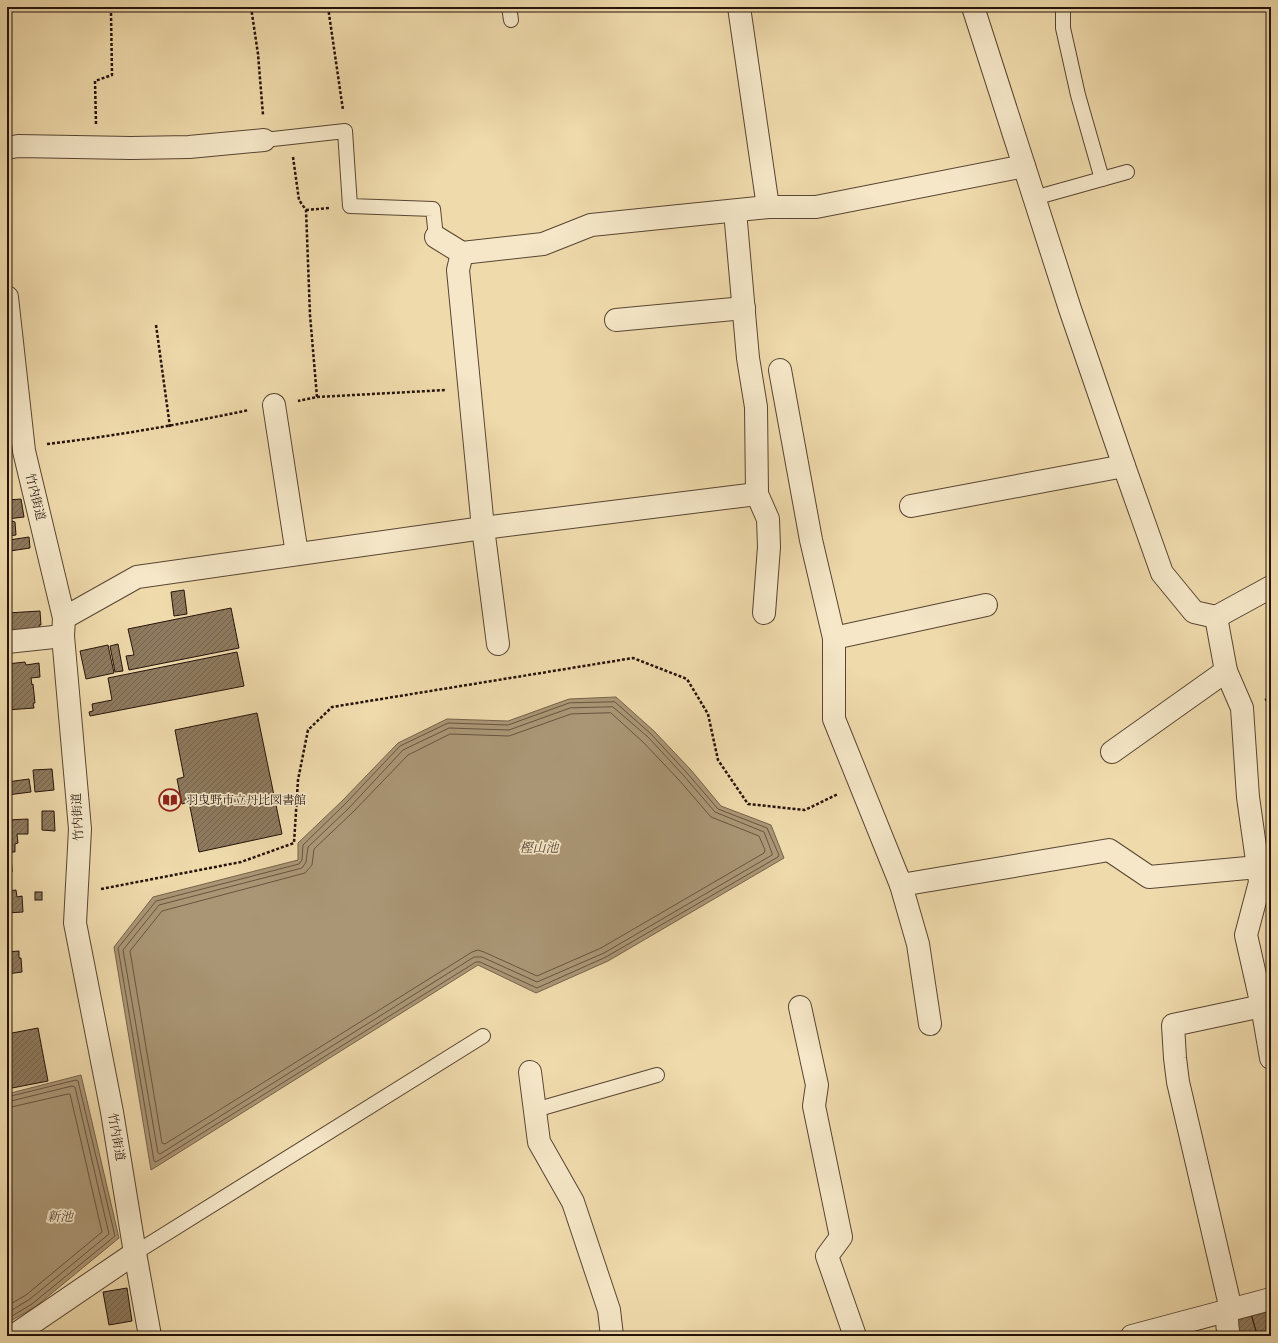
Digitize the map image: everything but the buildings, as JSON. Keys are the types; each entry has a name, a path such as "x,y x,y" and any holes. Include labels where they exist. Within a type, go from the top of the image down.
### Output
{"street":[{"path":"739,7 768,207"},
{"path":"973,7 1070,309 1162,573 1194,612 1216,617 1271,588"},
{"path":"7,148 18,146 97,148 189,147 264,140"},
{"path":"436,236 462,253 543,244 591,225 768,207 816,207 1024,166"},
{"path":"735,211 748,358 756,408 756,494 768,519 769,547 764,613"},
{"path":"462,253 458,270 483,528 498,644"},
{"name":"竹内街道","path":"7,297 24,451 64,627 80,829 75,923 112,1112 150,1336"},
{"path":"616,320 744,308"},
{"path":"780,370 811,540 834,638 834,719 901,885 918,944 930,1024"},
{"path":"274,405 297,554"},
{"path":"911,506 1124,466"},
{"path":"7,642 64,627 137,577 483,528 756,494"},
{"path":"834,638 986,605"},
{"path":"1216,617 1226,671 1242,708 1248,797 1263,878 1246,935 1262,1006 1271,1058"},
{"path":"1112,752 1226,671"},
{"path":"901,885 1109,850 1149,877 1263,878"},
{"path":"1229,1336 1226,1323 1229,1301 1178,1082 1173,1025 1262,1006"},
{"path":"800,1007 817,1085 814,1106 841,1237 827,1256 855,1336"},
{"path":"530,1072 539,1142 573,1202 609,1310 612,1336"},
{"path":"13,1336 135,1253"},
{"path":"1132,1336 1271,1299"}],"lane":[{"path":"1063,7 1064,28 1078,95 1102,179"},
{"path":"264,140 345,131 350,206 433,208 436,236"},
{"path":"1034,198 1126,172"},
{"path":"135,1253 483,1036"},
{"path":"535,1110 657,1075"}],"path":[{"path":"97,148 95,81 112,75 111,13 108,7"},
{"path":"251,7 258,54 264,140"},
{"path":"328,7 331,34 341,89 345,131"},
{"path":"290,137 299,200 306,210 310,315 317,397"},
{"path":"156,325 170,427"},
{"path":"24,451 39,445 100,438 170,427 317,397 469,388"},
{"path":"77,894 241,862 294,843 298,780 308,730 332,707 633,658 687,679 708,714 718,760 748,804 805,810 860,783"}],"water":[{"name":"樫山池","path":"616,697 654,731 691,770 721,806 771,825 784,858 608,961 536,993 478,965 151,1170 114,947 153,897 298,860 298,843 342,801 398,743 447,719 508,721 569,699"},
{"name":"新池","path":"81,1075 119,1238 35,1307 7,1323 7,1094"}],"place":[{"name":"羽曳野市立丹比図書館","path":"170,800"}]}
